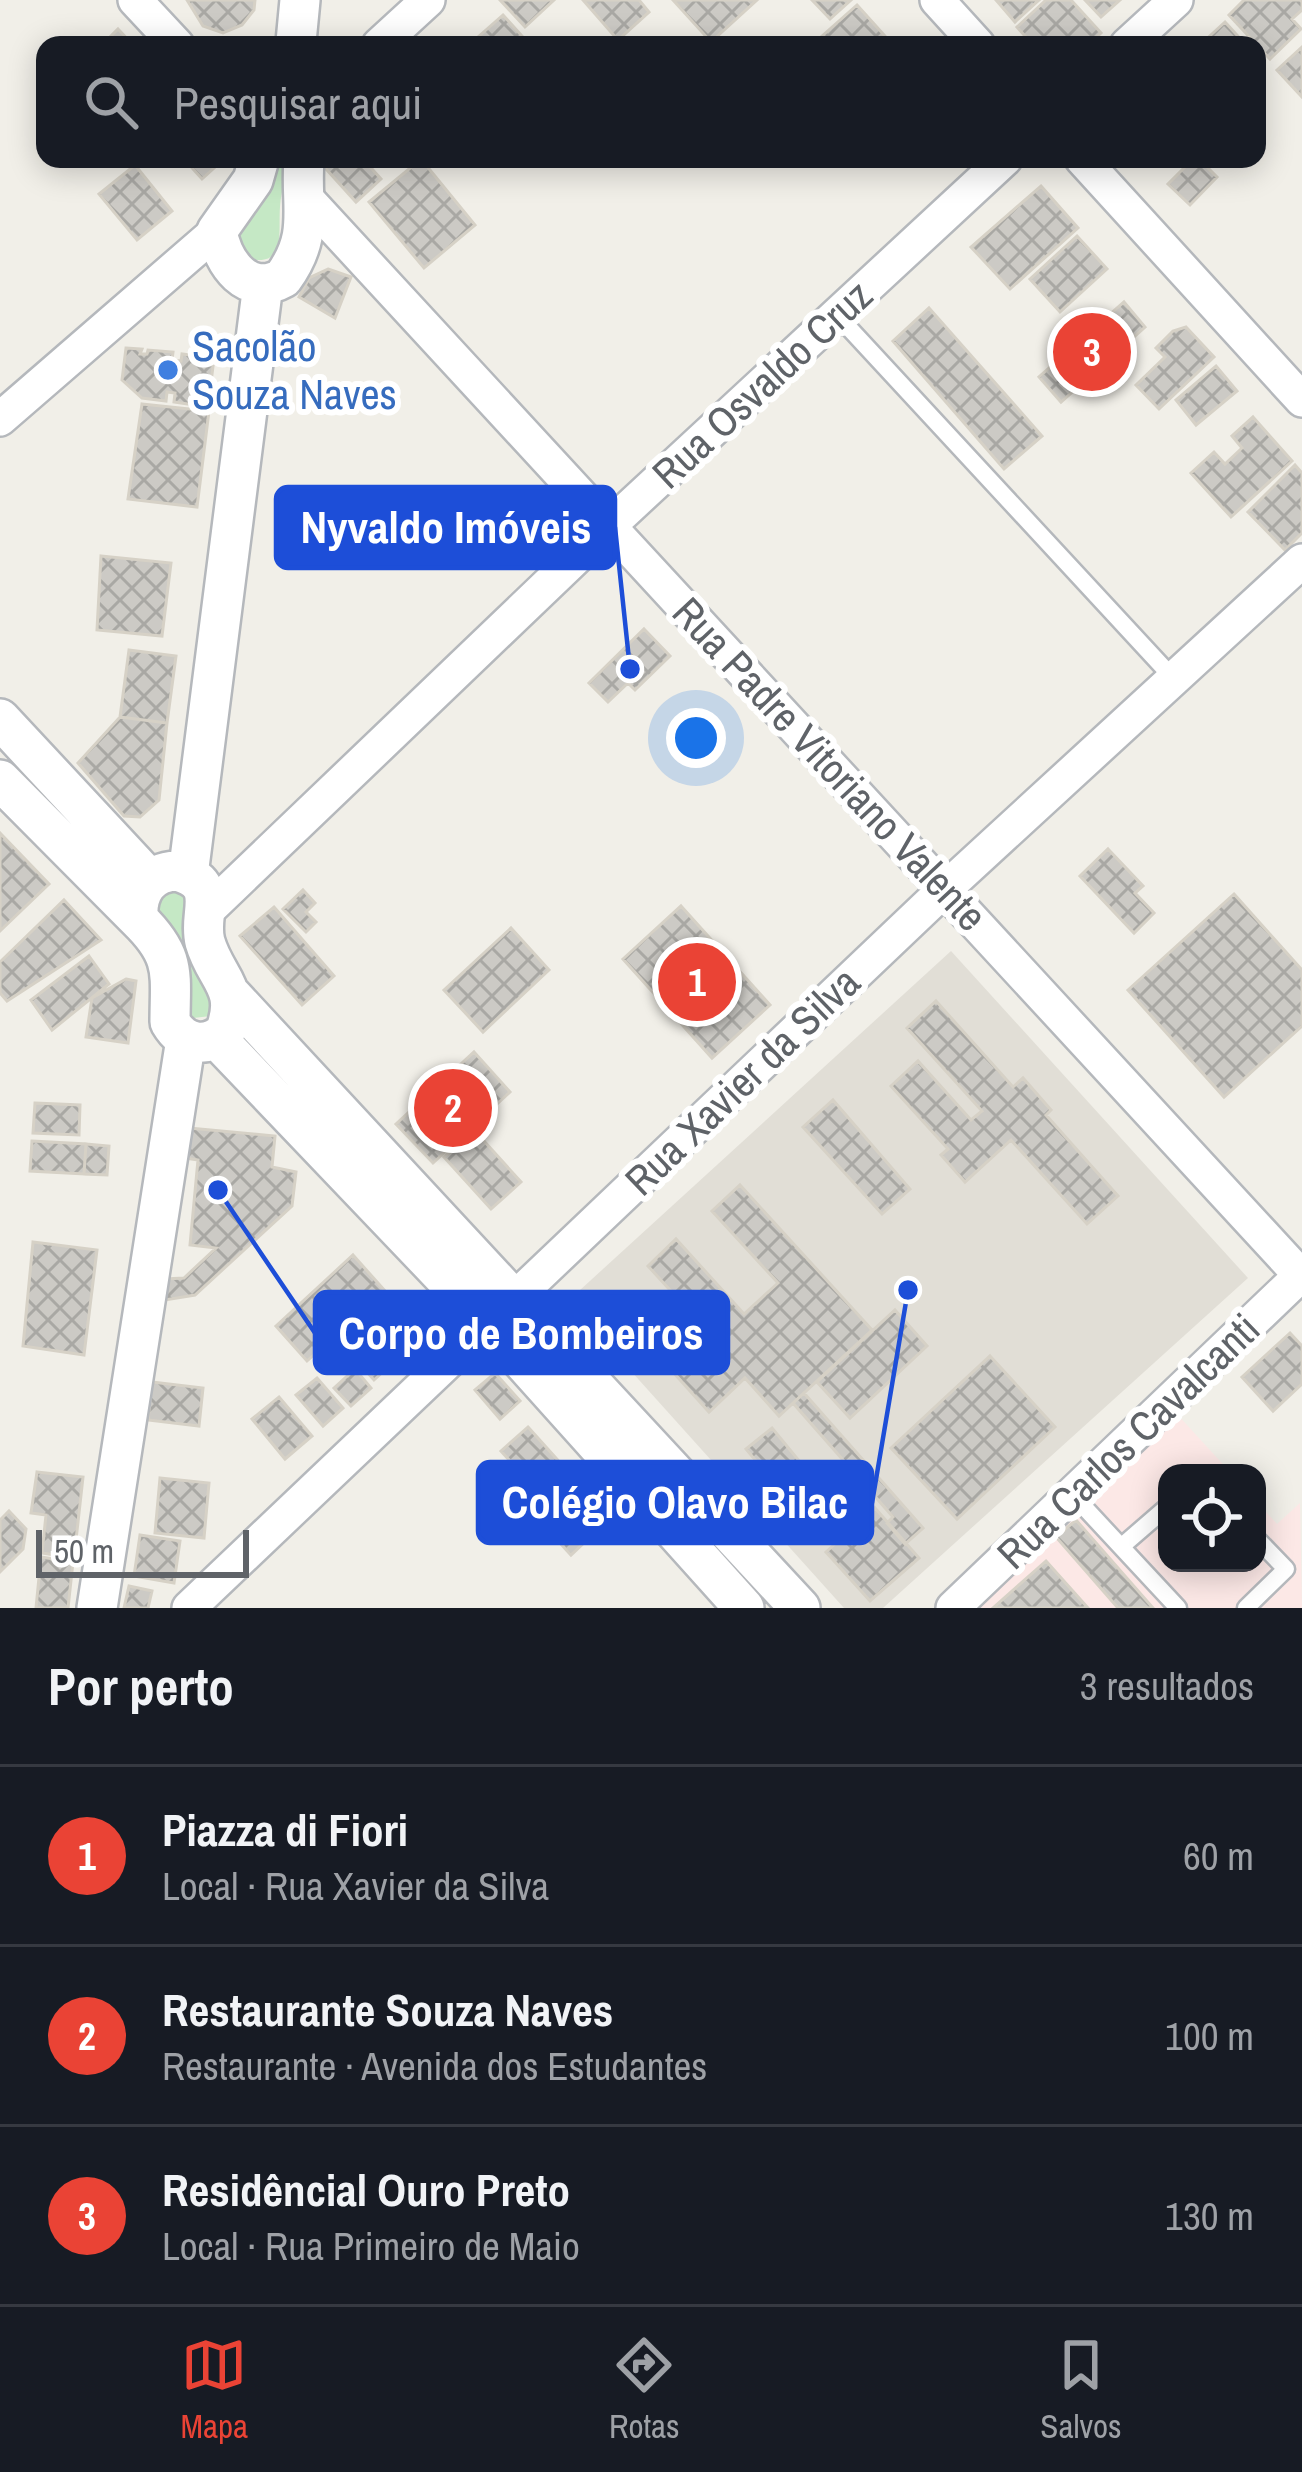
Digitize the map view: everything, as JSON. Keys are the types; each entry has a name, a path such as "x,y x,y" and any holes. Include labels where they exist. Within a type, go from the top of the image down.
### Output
{"street":[{"path":"135,0 169,36"},
{"path":"298,36 300,0"},
{"path":"389,36 428,0"},
{"path":"937,0 970,36"},
{"path":"1137,36 1176,0"},
{"path":"0,419 218,231 256,168"},
{"path":"218,231 229,267 238,276 263,284 283,278 301,248 307,199 305,168"},
{"name":"Rua Osvaldo Cruz","path":"208,910 610,525 995,168"},
{"path":"1090,168 1302,400"},
{"name":"Rua Padre Vitoriano Valente","path":"307,199 1301,1276"},
{"path":"138,920 140,896 169,877 263,284"},
{"name":"Rua Xavier da Silva","path":"189,1608 944,889 1302,561"},
{"path":"0,719 169,877 205,895 206,943 231,994 348,1149 678,1505 800,1608"},
{"path":"0,780 157,941 168,962 173,994 170,1022 201,1039 348,1149"},
{"path":"97,1608 201,1039 229,1021 231,994"},
{"name":"Rua Carlos Cavalcanti","path":"953,1608 1301,1276"},
{"path":"678,1505 744,1608"}],"lane":[{"path":"837,315 1174,679"},
{"path":"1072,1494 1178,1608"},
{"path":"1122,1546 1158,1515"},
{"path":"1246,1608 1286,1569 1266,1548"}],"shaded area":[{"path":"951,951 1248,1278 883,1608 844,1608 568,1301"},
{"path":"1176,1413 1223,1464 1158,1464 1158,1572 1266,1572 1266,1512 1277,1524 1300,1503 1302,1608 964,1608"}],"green space":[{"path":"276,168 288,168 278,246 268,258 246,258 236,235 271,185"},
{"path":"172,884 185,896 185,936 192,961 214,993 211,1016 193,1018 187,1010 155,910 153,895"}],"building":[{"path":"187,0 255,0 254,10 242,25 223,33 203,26"},
{"path":"500,0 554,0 525,27"},
{"path":"583,0 639,0 649,12 622,36 614,36"},
{"path":"673,0 757,0 718,36 706,36"},
{"path":"812,0 851,0 830,19"},
{"path":"996,0 1039,0 1015,22"},
{"path":"1046,0 1071,0 1101,33 1025,36 1017,27"},
{"path":"1085,0 1120,0 1101,17"},
{"path":"1244,0 1302,0 1302,10 1292,19 1301,29 1270,59 1266,36 1249,36 1229,15"},
{"path":"857,5 885,36 822,36"},
{"path":"503,15 522,36 479,36"},
{"path":"1225,22 1238,36 1210,36"},
{"path":"1302,47 1302,97 1277,70"},
{"path":"137,168 172,211 137,240 99,194"},
{"path":"192,168 214,168 202,179"},
{"path":"325,168 371,168 381,179 356,202"},
{"path":"410,168 428,168 475,225 424,268 369,202"},
{"path":"1184,168 1208,168 1217,177 1190,205 1168,184"},
{"path":"1041,186 1078,228 1010,289 971,247"},
{"path":"1077,236 1107,269 1060,312 1030,279"},
{"path":"328,269 351,277 335,318 299,297 309,278"},
{"path":"1124,302 1145,327 1061,402 1039,377"},
{"path":"929,308 1042,436 1004,469 893,341"},
{"path":"1186,327 1214,357 1159,409 1136,385 1165,357 1156,348 1173,331"},
{"name":"Sacolão Souza Naves","path":"126,348 142,349 140,354 173,352 172,360 181,361 182,354 214,358 208,407 174,402 175,393 167,392 166,401 142,398 122,380"},
{"path":"1216,366 1237,391 1196,425 1176,400"},
{"path":"142,404 209,411 197,507 128,499"},
{"path":"1253,417 1292,461 1231,517 1191,473 1214,452 1225,464 1242,448 1232,436"},
{"path":"1295,465 1302,473 1302,533 1285,550 1248,512"},
{"path":"101,556 171,563 162,636 97,630"},
{"path":"644,629 670,656 635,690 628,683 608,702 589,683"},
{"path":"129,650 176,656 167,723 120,717"},
{"path":"120,717 167,723 159,800 140,817 124,816 78,763"},
{"path":"0,833 49,884 0,931"},
{"path":"1108,849 1143,886 1135,893 1154,913 1134,933 1080,876"},
{"path":"303,890 315,903 306,912 316,922 306,932 283,909"},
{"path":"1234,894 1302,970 1302,1026 1224,1097 1128,990"},
{"path":"64,900 101,940 7,1001 0,993 0,962"},
{"path":"681,906 770,1005 712,1058 623,959"},
{"path":"274,907 334,976 302,1005 240,936"},
{"path":"511,928 549,970 483,1032 444,990"},
{"path":"89,956 109,984 52,1030 31,1000"},
{"path":"126,979 136,981 128,1043 86,1037 92,998"},
{"path":"936,1001 1013,1087 1023,1078 1051,1110 1046,1115 1118,1196 1087,1224 1011,1140 965,1182 941,1155 948,1149 891,1086 918,1061 971,1120 982,1111 907,1028"},
{"path":"474,1052 510,1092 433,1163 396,1124"},
{"path":"833,1100 910,1189 882,1214 803,1127"},
{"path":"35,1103 80,1105 79,1135 33,1133"},
{"path":"189,1128 275,1136 272,1167 296,1172 292,1206 195,1295 159,1301 165,1279 184,1278 216,1248 190,1245 198,1160 185,1158"},
{"path":"474,1130 521,1182 491,1209 444,1157"},
{"path":"32,1141 86,1144 84,1174 30,1171"},
{"path":"86,1144 109,1146 107,1175 84,1174"},
{"path":"740,1185 872,1330 779,1416 745,1378 709,1412 673,1372 712,1336 648,1266 676,1239 744,1314 778,1283 712,1211"},
{"path":"33,1242 97,1250 84,1355 23,1346"},
{"path":"353,1255 385,1291 307,1361 276,1326"},
{"path":"401,1300 429,1330 374,1380 347,1350"},
{"path":"895,1310 927,1346 850,1418 817,1382"},
{"path":"1290,1333 1302,1346 1302,1384 1273,1411 1242,1377"},
{"path":"990,1356 1055,1427 957,1519 891,1448"},
{"path":"355,1369 371,1388 351,1406 334,1388"},
{"path":"495,1373 520,1401 500,1419 475,1390"},
{"path":"317,1378 343,1408 323,1426 296,1395"},
{"path":"152,1382 203,1388 199,1426 148,1420"},
{"path":"804,1393 923,1528 905,1544 887,1523 893,1517 793,1403"},
{"path":"279,1397 312,1436 285,1459 252,1419"},
{"path":"528,1427 563,1466 553,1475 559,1481 542,1497 501,1451"},
{"path":"772,1428 805,1468 780,1490 746,1449"},
{"path":"37,1472 83,1477 74,1558 42,1553 46,1515 31,1513"},
{"path":"160,1478 209,1483 204,1538 155,1533"},
{"path":"586,1498 607,1521 571,1555 550,1532"},
{"path":"875,1508 919,1558 870,1601 826,1552"},
{"path":"9,1511 26,1529 23,1549 0,1572 0,1520"},
{"path":"1076,1520 1153,1608 1118,1608 1056,1537"},
{"path":"140,1535 180,1541 174,1583 134,1576"},
{"path":"41,1557 73,1562 68,1608 36,1608"},
{"path":"1046,1561 1088,1608 993,1608"},
{"path":"129,1586 152,1591 148,1608 124,1608"}],"place":[{"name":"Residêncial Ouro Preto","path":"1092,352"},
{"name":"Sacolão Souza Naves","path":"168,370"},
{"name":"Nyvaldo Imóveis","path":"630,669"},
{"name":"Piazza di Fiori","path":"697,982"},
{"name":"Restaurante Souza Naves","path":"453,1108"},
{"name":"Corpo de Bombeiros","path":"218,1190"},
{"name":"Colégio Olavo Bilac","path":"908,1290"}]}
